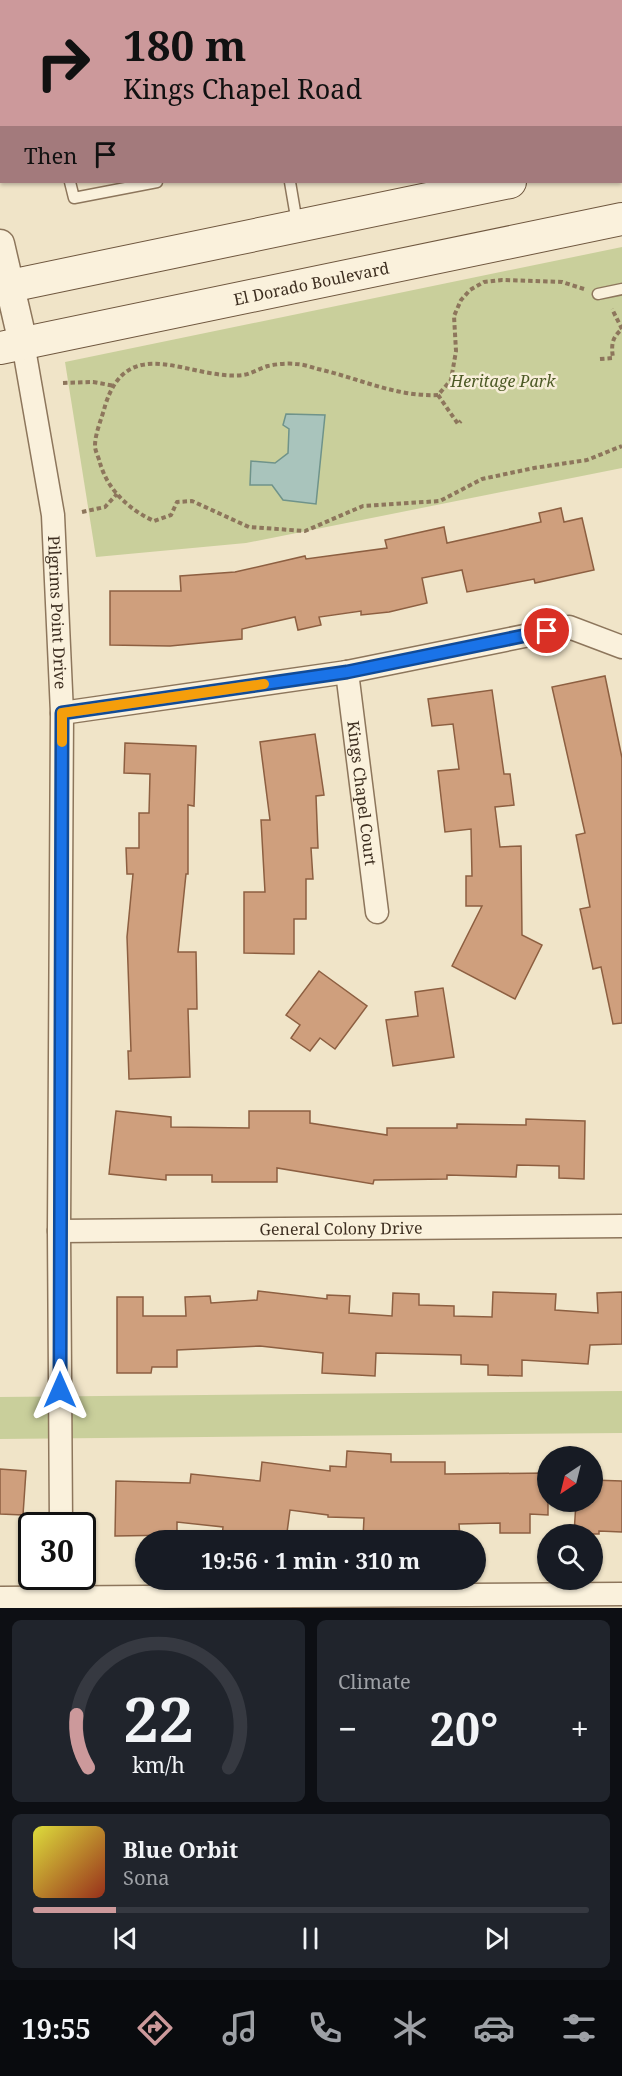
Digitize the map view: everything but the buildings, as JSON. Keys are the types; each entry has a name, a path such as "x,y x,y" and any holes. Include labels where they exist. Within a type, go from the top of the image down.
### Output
{"main road":[{"path":"4,288 505,183"},
{"name":"El Dorado Boulevard","path":"12,346 622,219"}],"street":[{"name":"Pilgrims Point Drive","path":"0,244 12,346 53,514 62,713 59,1232 61,1512"},
{"path":"62,713 347,672 569,627 622,648"},
{"name":"Kings Chapel Court","path":"347,672 377,912"},
{"name":"General Colony Drive","path":"59,1232 622,1226"},
{"path":"0,1598 61,1594 622,1594"}],"lane":[{"path":"70,183 74,198 152,183"},
{"path":"290,183 298,226"},
{"path":"598,294 622,289"}],"path":[{"path":"600,359 613,358 613,337 622,329 614,311 598,294 562,282 522,280 484,282 470,290 461,300 454,316 456,351 451,380 438,394 421,396 378,387 328,371 296,364 269,366 243,375 213,373 151,362 131,369 109,393 95,446 102,469 117,494 139,514 154,521 171,515 177,502 192,501 249,527 305,531 363,506 440,501 482,479 587,460 622,446"},
{"path":"63,383 93,382 115,386"},
{"path":"438,394 458,424 461,421"},
{"path":"82,512 105,507 117,494"}],"green space":[{"name":"Heritage Park","path":"622,247 622,468 246,543 96,557 65,362"},
{"path":"622,1391 622,1433 0,1439 0,1397"}],"water":[{"path":"286,414 325,415 316,504 283,500 272,485 250,485 251,461 275,463 288,453 289,429 283,425"}],"slow traffic":[{"path":"62,742 62,713 264,684"}],"route":[{"path":"60,1390 62,713 347,672 547,631"}]}
